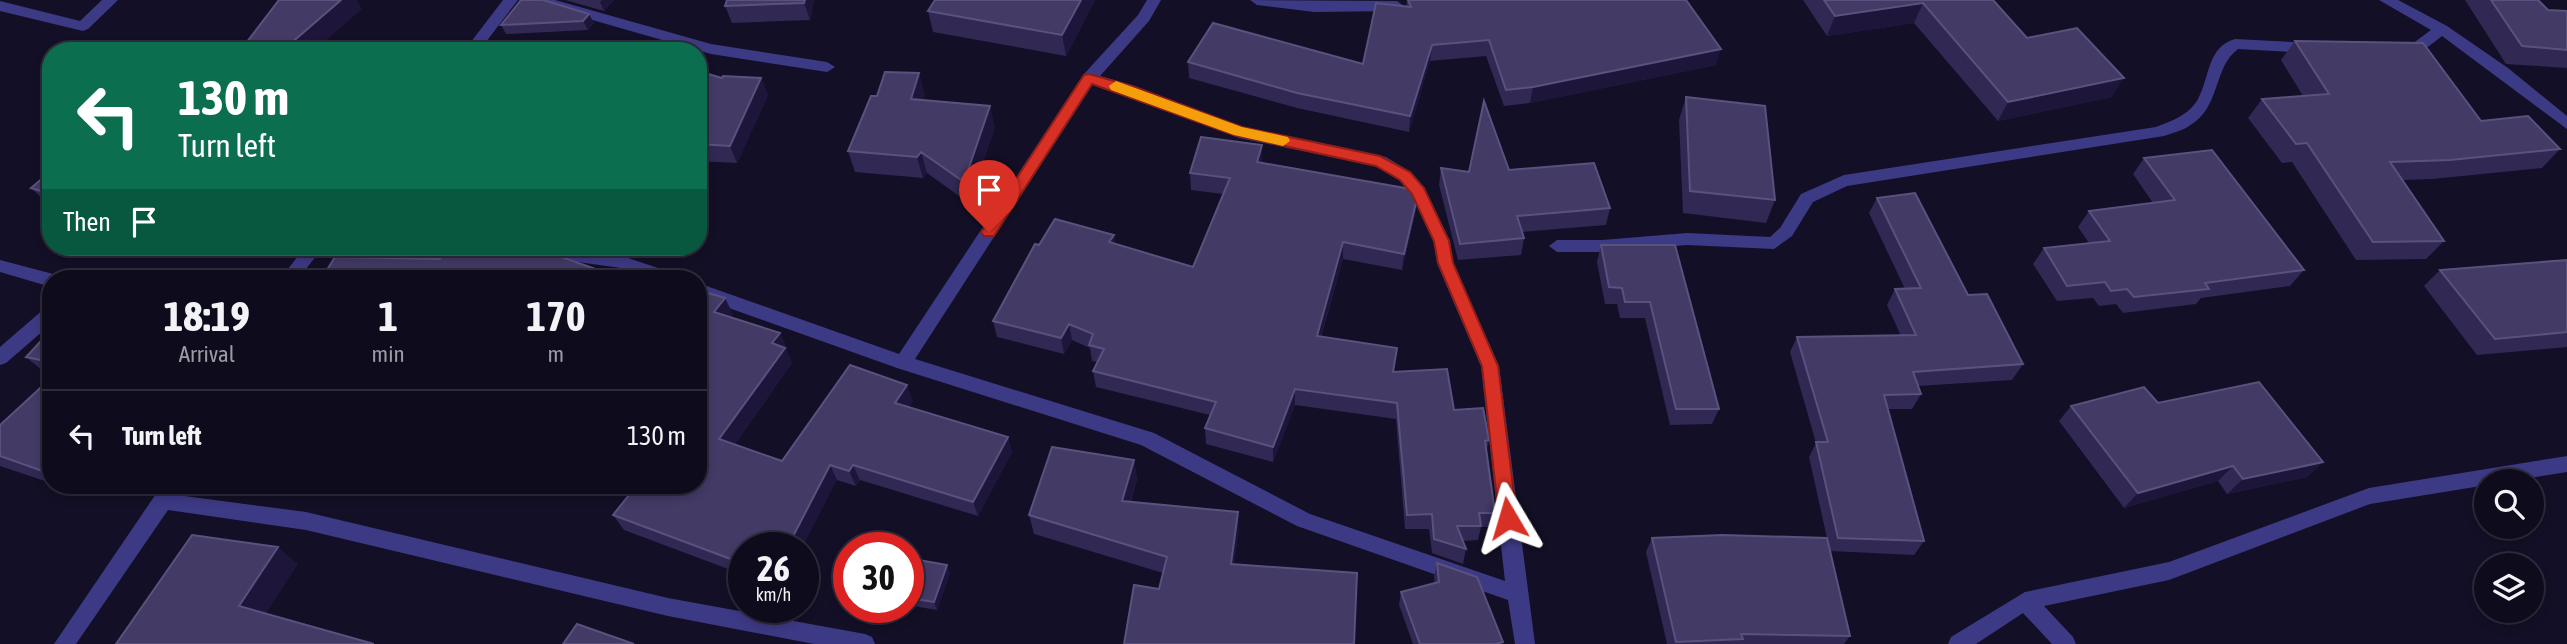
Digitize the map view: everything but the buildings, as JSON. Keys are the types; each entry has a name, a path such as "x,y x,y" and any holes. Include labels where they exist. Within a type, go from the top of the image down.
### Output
{"street":[{"path":"0,6 83,26 111,0"},
{"path":"478,42 511,0"},
{"path":"538,0 686,42"},
{"path":"903,363 1089,78 1144,19 1154,0"},
{"path":"1257,0 1314,7 1412,6"},
{"path":"2386,0 2442,29 2494,63 2567,124"},
{"path":"2388,53 2417,48 2442,29"},
{"path":"1557,246 1602,246 1687,239 1774,243 1786,233 1807,198 1844,181 2158,132 2185,122 2204,103 2222,53 2235,44 2325,49"},
{"path":"707,48 827,67"},
{"path":"1089,78 1127,89 1239,132 1380,161 1405,176 1418,191 1442,241 1445,263 1490,366 1525,644"},
{"path":"294,270 307,256"},
{"path":"578,256 622,262 644,270"},
{"path":"0,266 42,278"},
{"path":"707,293 903,363 1147,439 1304,520 1517,594"},
{"path":"0,358 42,321"},
{"path":"1958,644 2025,601 2168,572 2369,496 2567,464"},
{"path":"64,644 166,494"},
{"path":"172,494 306,521 668,607 865,644"},
{"path":"2025,601 2066,644"}],"slow traffic":[{"path":"1116,86 1239,132 1283,141"}],"route":[{"path":"989,232 1089,78 1127,89 1239,132 1380,161 1405,176 1418,191 1442,241 1445,263 1490,366 1508,518"}]}
